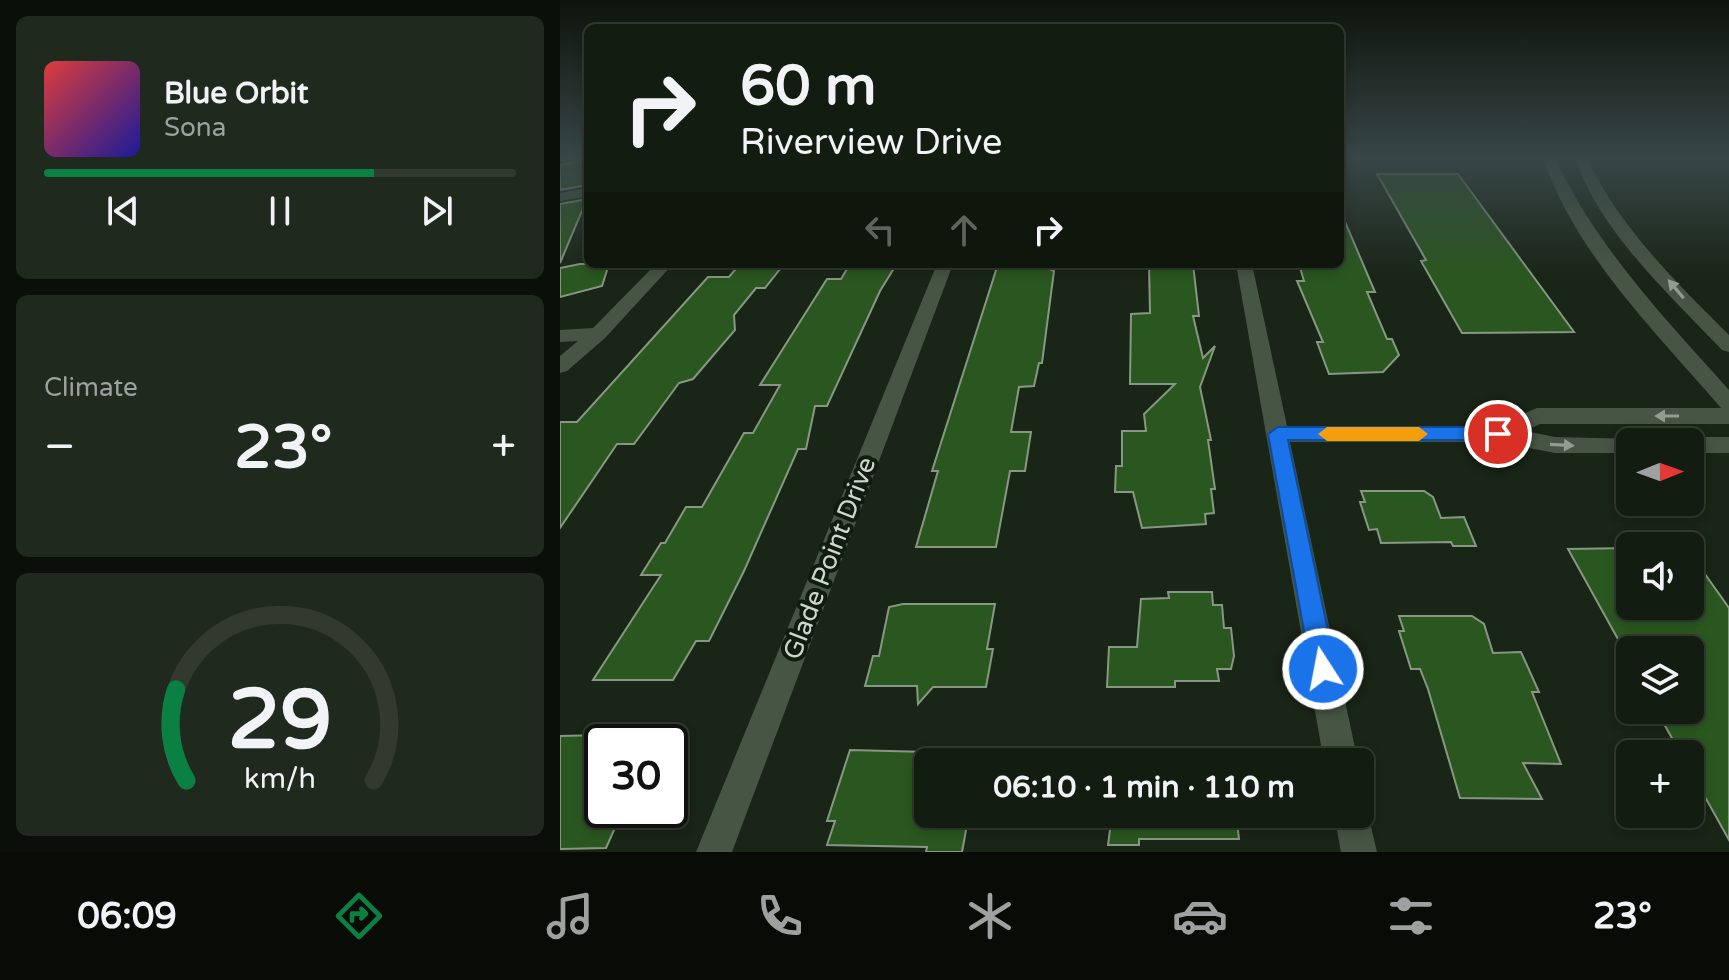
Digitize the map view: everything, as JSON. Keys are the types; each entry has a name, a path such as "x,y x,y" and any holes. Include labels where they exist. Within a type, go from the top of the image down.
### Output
{"street":[{"path":"1567,198 1573,211 1643,304 1729,403"},
{"path":"1603,198 1683,299 1729,346"},
{"path":"560,366 598,334 661,268"},
{"name":"Glade Point Drive","path":"714,852 943,268"},
{"path":"1245,268 1338,748"},
{"path":"560,336 598,334"},
{"path":"1498,434 1537,416 1729,416"},
{"path":"1604,416 1616,430"},
{"path":"1278,434 1498,434 1555,445 1616,445"},
{"path":"1704,445 1729,445"},
{"path":"1354,828 1359,852"}],"building":[{"path":"1391,198 1475,198 1574,332 1462,333 1421,261 1426,260"},
{"path":"584,200 560,263 560,204"},
{"path":"1344,219 1375,292 1367,292 1387,339 1392,339 1399,355 1383,372 1329,374 1317,342 1323,342 1297,281 1304,281 1300,268 1344,268"},
{"path":"584,264 584,268 608,268 602,286 560,297 560,268"},
{"path":"737,268 781,268 765,288 756,288 734,315 735,330 693,379 679,383 634,444 617,444 560,528 560,422 577,422 708,277 729,277"},
{"path":"848,268 894,268 880,291 827,406 815,406 806,449 798,449 709,641 696,641 673,680 593,680 661,575 641,575 686,507 702,507 744,433 753,433 780,385 760,385 827,279 841,279"},
{"path":"997,268 1049,268 1054,271 1042,363 1039,363 1034,386 1019,387 1011,432 1031,432 1025,471 1010,471 996,547 916,547 938,471 932,471"},
{"path":"1149,268 1193,268 1199,316 1193,316 1203,358 1215,346 1200,387 1211,440 1208,440 1215,489 1211,489 1214,513 1205,514 1206,524 1142,528 1133,492 1115,492 1116,466 1122,466 1122,431 1146,431 1144,414 1175,384 1130,384 1131,314 1150,313"},
{"path":"1361,491 1424,491 1433,497 1441,518 1464,517 1476,546 1453,546 1451,542 1381,543 1377,529 1369,530 1360,502 1365,502"},
{"path":"1616,548 1616,620 1704,620 1704,573 1729,608 1729,840 1704,795 1704,740 1673,740 1664,724 1704,724 1704,636 1616,636 1568,549"},
{"path":"1168,592 1212,592 1213,605 1222,605 1224,628 1231,628 1234,656 1231,669 1217,669 1219,681 1175,681 1175,687 1107,687 1109,647 1137,647 1141,599 1169,598"},
{"path":"903,604 995,604 987,649 993,649 986,687 933,687 918,704 917,686 865,686 873,656 879,656 889,607"},
{"path":"1399,616 1472,616 1484,624 1493,653 1521,652 1539,692 1532,692 1561,764 1523,763 1542,799 1460,798 1428,689 1420,669 1411,669 1399,631 1404,631"},
{"path":"584,735 584,828 615,828 606,848 560,849 560,736"},
{"path":"850,750 914,752 914,828 966,828 962,852 926,852 927,847 827,845 835,821 827,821"},
{"path":"1110,828 1238,828 1239,839 1139,839 1139,845 1108,845"}],"slow traffic":[{"path":"1327,434 1419,434"}],"route":[{"path":"1323,669 1278,434 1498,434"}]}
